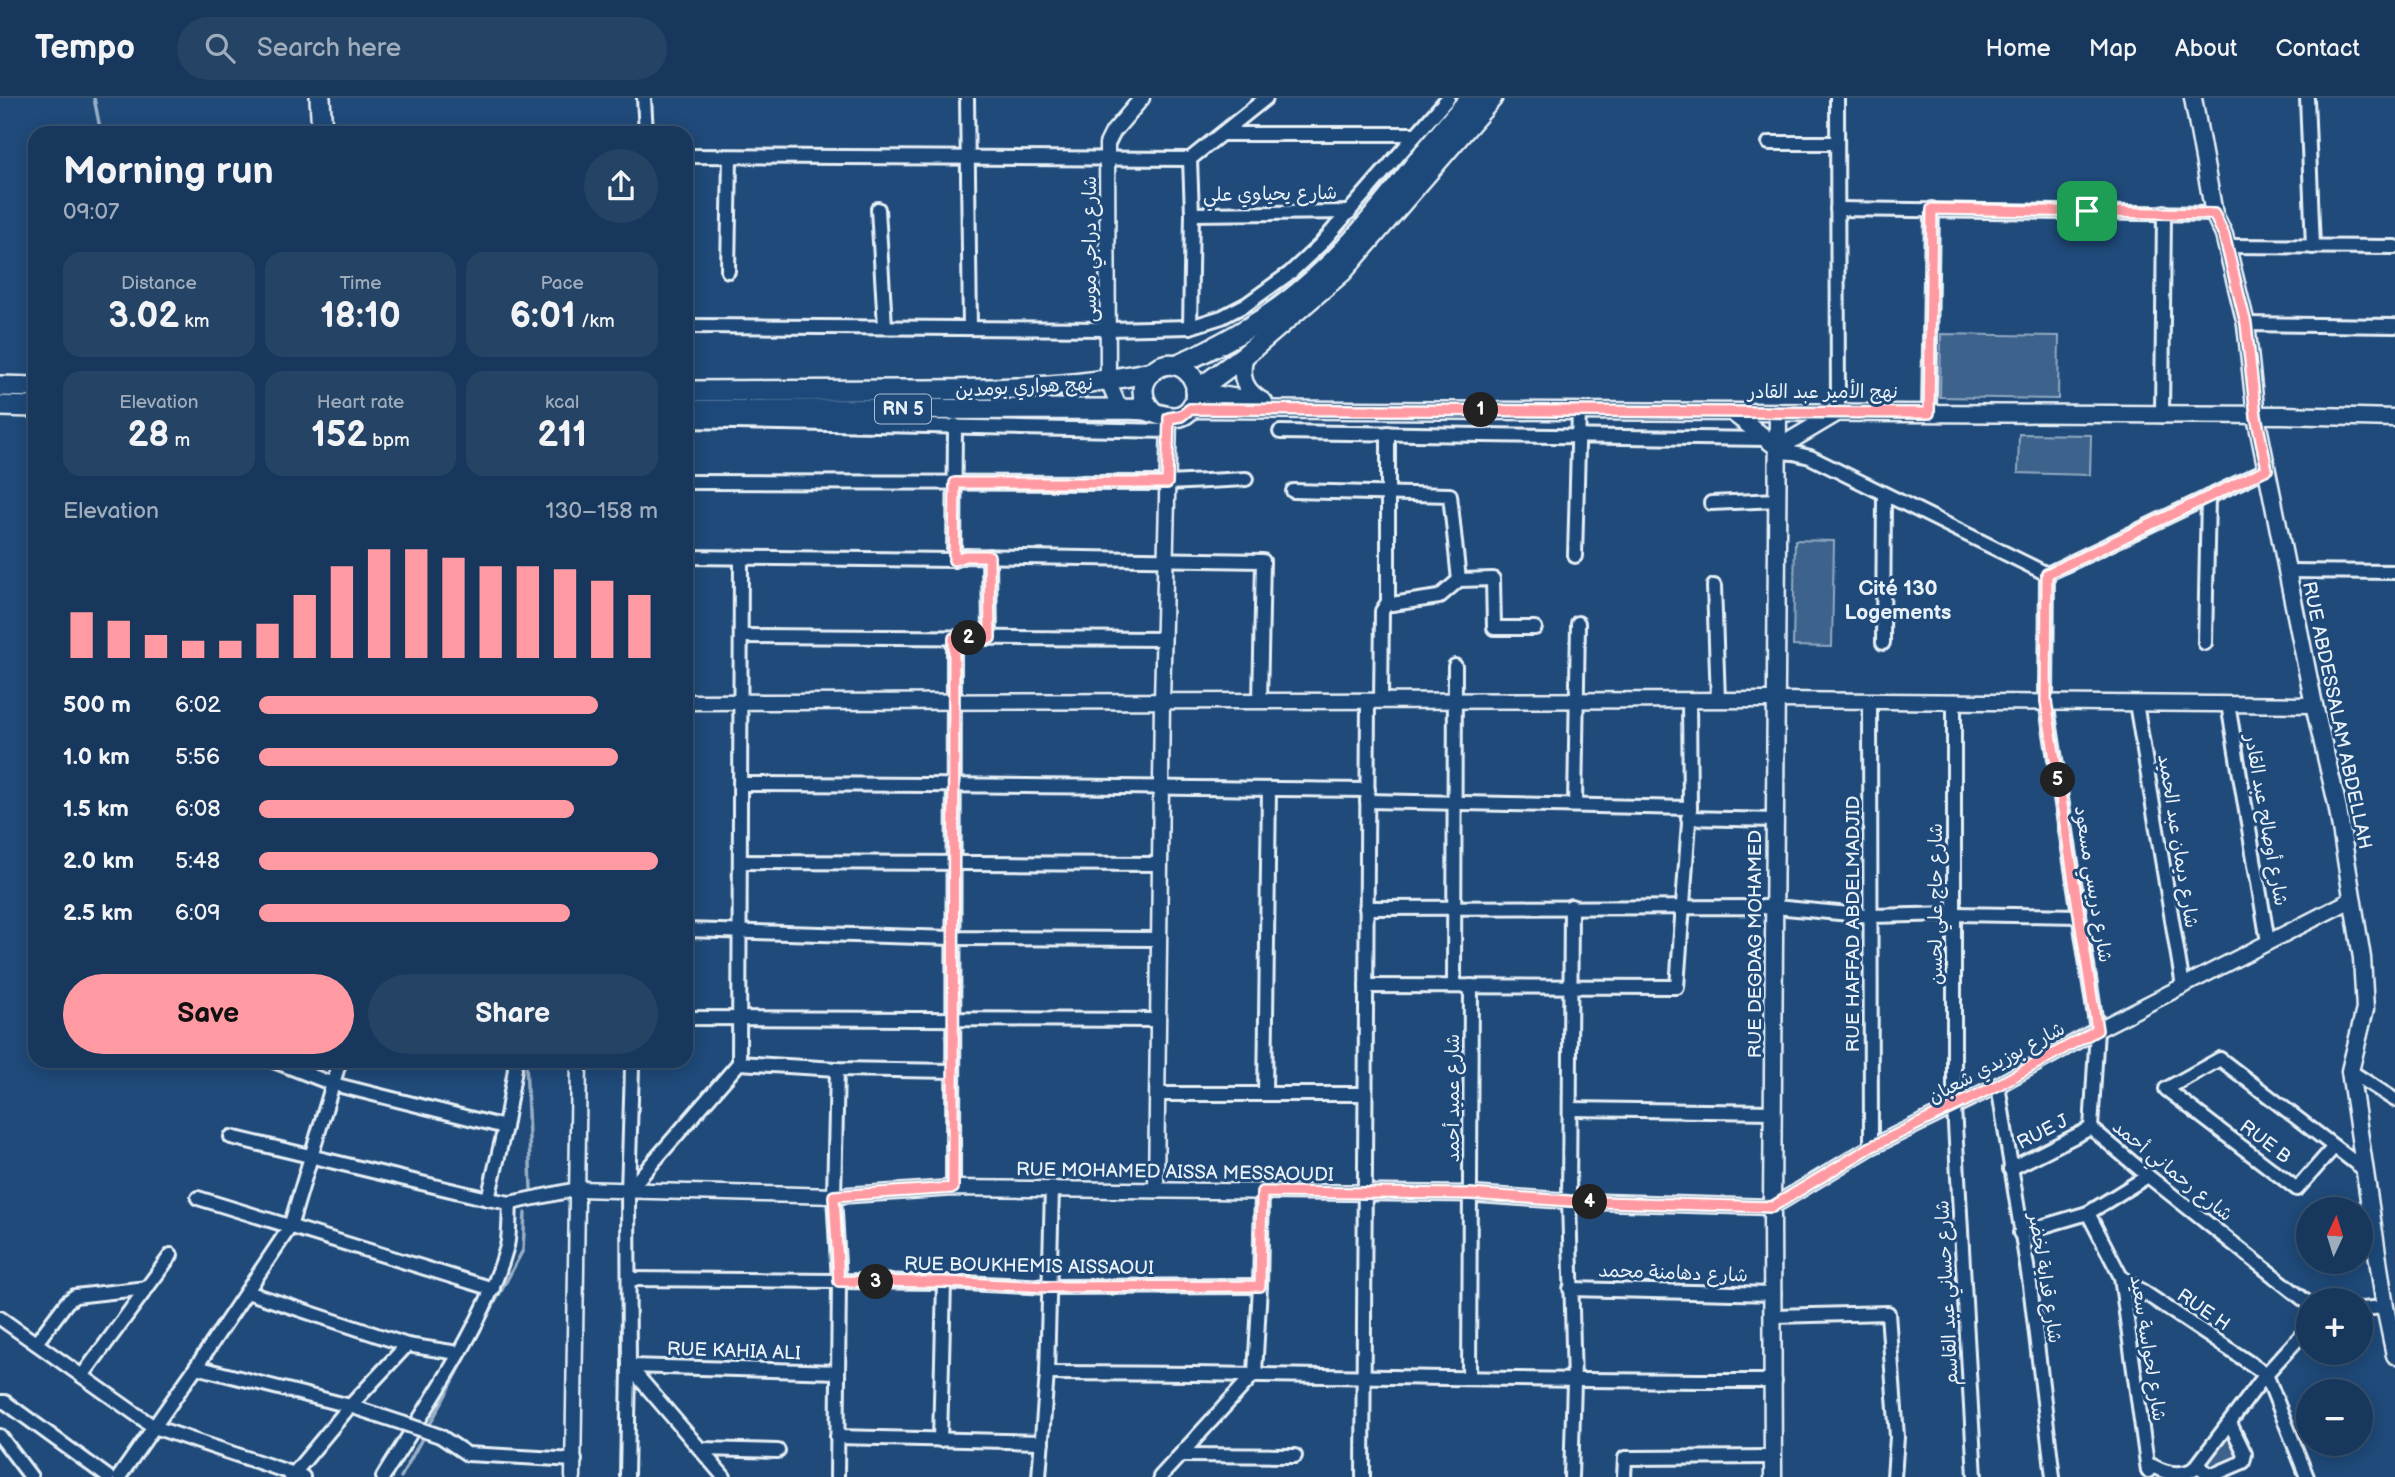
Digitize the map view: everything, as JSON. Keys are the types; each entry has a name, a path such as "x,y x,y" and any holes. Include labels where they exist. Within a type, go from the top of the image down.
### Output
{"main road":[{"path":"310,98 310,126"},
{"path":"320,98 321,126"},
{"path":"1471,98 1351,241 1308,285 1246,328 1176,365 1164,365 1151,372 1145,380 1142,392 1145,404 1163,420 1181,416 1193,400 1342,272 1492,98"},
{"name":"RUE ABDESSALAM ABDELLAH","path":"2193,98 2214,214 2227,246 2246,324 2256,416 2314,705 2337,804 2353,899 2362,958 2365,1009 2350,1071 2385,1307 2395,1355"},
{"path":"1245,355 1241,374 1244,384 1254,396 1266,403"},
{"path":"1176,365 1191,375 1193,400"},
{"name":"نهج هواري بومدين","path":"693,391 1041,387 1108,381 1151,372"},
{"path":"0,386 28,387"},
{"name":"نهج الأمير عبد القادر","path":"1193,400 1293,408 2395,418"},
{"name":"نهج الأمير عبد القادر","path":"1193,400 1266,403 1293,408"},
{"path":"0,406 28,407"},
{"name":"نهج هواري بومدين","path":"693,410 1120,409 1163,420"},
{"path":"1732,411 1774,446 1838,412"},
{"name":"RUE DEGDAG MOHAMED","path":"1773,1477 1772,1207 1778,499 1774,446 1778,412"}],"street":[{"path":"644,98 646,126"},
{"path":"967,98 970,327"},
{"name":"شارع دراجي موسى","path":"1120,409 1108,381 1107,159 1110,135 1142,98"},
{"path":"693,156 1190,159 1266,98"},
{"path":"693,326 1108,329 1190,327 1222,317 1266,291 1320,245 1448,98"},
{"path":"1838,98 1838,412"},
{"path":"2307,98 2313,247"},
{"path":"1222,134 1416,134"},
{"path":"1769,143 1837,143"},
{"path":"728,271 730,157"},
{"name":"شارع يحياوي علي","path":"1190,159 1190,327"},
{"path":"878,209 885,326"},
{"path":"1836,209 2214,214"},
{"path":"1929,413 1932,209"},
{"name":"شارع يحياوي علي","path":"1192,214 1350,212"},
{"path":"2162,416 2164,212"},
{"path":"2227,246 2395,247"},
{"path":"2246,324 2395,326"},
{"path":"1575,556 1579,410"},
{"path":"693,421 955,425 1163,420 1167,483 1156,1191"},
{"path":"954,560 955,425"},
{"path":"1280,432 1579,436 1774,446 1810,457 2047,574 2267,469"},
{"path":"1363,1477 1368,795 1382,611 1388,601 1388,433"},
{"path":"693,482 1167,483 1246,480"},
{"path":"1293,491 1450,495 1459,580"},
{"path":"1883,643 1884,495"},
{"path":"2205,643 2208,497"},
{"path":"1711,503 1778,499"},
{"path":"693,556 954,560 965,556 989,556 1263,561 1260,701"},
{"path":"989,556 990,638"},
{"path":"628,1191 739,1063 741,557"},
{"path":"2287,571 2395,572"},
{"name":"شارع دريسي مسعود","path":"2047,574 2046,701 2097,1030"},
{"path":"1388,601 1392,604 1439,597 1459,580 1493,579 1494,628 1535,628"},
{"path":"1714,586 1718,700"},
{"path":"1575,806 1578,623"},
{"path":"742,636 1164,639"},
{"path":"953,1188 954,638"},
{"path":"1454,986 1455,666"},
{"path":"1366,986 1678,987 1689,813 1689,700"},
{"path":"693,702 1777,700 2314,705"},
{"name":"RUE HAFFAD ABDELMADJID","path":"1870,701 1871,1147"},
{"name":"شارع حاج علي لحسن","path":"1954,1107 1955,701"},
{"name":"شارع ديمان عبد الحميد","path":"2136,703 2183,986"},
{"name":"شارع أوصالح عبد القادر","path":"2228,704 2268,942"},
{"path":"741,784 1269,789 1455,803 1575,806 1776,820"},
{"path":"1265,1094 1269,789"},
{"path":"741,862 1160,864"},
{"name":"شارع بوزيدي شعبان","path":"1772,1207 1871,1147 1998,1085 2097,1030 2353,899"},
{"path":"1571,906 1569,1201 1574,1382 1571,1477"},
{"path":"1366,908 1775,907 1871,916 2079,916"},
{"path":"693,930 953,938 1159,939"},
{"name":"شارع عميد أحمد","path":"1469,1378 1471,986"},
{"path":"693,1018 1158,1020"},
{"name":"شارع رحماني أحمد","path":"2097,1030 2091,1128 2296,1293"},
{"name":"RUE B","path":"2220,1059 2334,1147 2297,1189 2166,1089 2220,1059"},
{"path":"739,1063 837,1069 953,1071"},
{"path":"292,1068 333,1084 505,1126"},
{"path":"119,1477 290,1227 338,1068"},
{"path":"488,1199 515,1068"},
{"path":"573,1477 579,1068"},
{"path":"627,1476 628,1191 632,1069"},
{"path":"837,1069 834,1196 839,1281 837,1477"},
{"path":"2350,1071 2395,1100"},
{"name":"شارع قداية لخضر","path":"1998,1085 2030,1285 2053,1477"},
{"path":"1157,1094 1365,1094"},
{"name":"شارع حساني عبد القاسم","path":"1954,1107 1975,1477"},
{"path":"1570,1109 1774,1112"},
{"name":"RUE J","path":"2010,1170 2091,1128"},
{"path":"231,1138 510,1203 578,1189"},
{"path":"2334,1147 2366,1171"},
{"path":"2020,1233 2088,1213 2148,1176"},
{"name":"RUE MOHAMED AISSA MESSAOUDI","path":"578,1189 834,1196 953,1188 1470,1194 1569,1201 1772,1207"},
{"path":"1039,1477 1047,1373 1052,1189"},
{"path":"1160,1477 1255,1373 1262,1192"},
{"path":"198,1198 493,1289"},
{"path":"383,1477 458,1353 493,1289 508,1242 510,1203"},
{"name":"شارع لحواسة سعيد","path":"2088,1213 2121,1277 2148,1471 2153,1466 2169,1473 2183,1474 2198,1465"},
{"path":"82,1376 171,1255"},
{"name":"RUE H","path":"2121,1277 2266,1374"},
{"name":"RUE BOUKHEMIS AISSAOUI","path":"629,1279 944,1282 1048,1287 1260,1286"},
{"path":"940,1440 944,1282"},
{"path":"36,1343 67,1302 75,1296 147,1288"},
{"name":"شارع دهامنة محمد","path":"1570,1289 1774,1294"},
{"path":"247,1292 407,1345 458,1353"},
{"path":"2373,1308 2385,1307"},
{"path":"1774,1316 1888,1312 1897,1437 1894,1477"},
{"path":"0,1318 154,1427 296,1476 350,1406 407,1345"},
{"path":"2230,1423 2245,1454 2243,1462 2215,1474 2208,1474 2198,1465 2266,1374 2296,1341"},
{"path":"629,1366 724,1477"},
{"name":"RUE KAHIA ALI","path":"629,1366 838,1372"},
{"path":"196,1367 350,1406 440,1436 467,1454 575,1460"},
{"path":"1047,1373 1255,1373 1574,1382 1774,1381"},
{"path":"2266,1374 2307,1477"},
{"path":"0,1402 5,1402 108,1477"},
{"path":"0,1436 31,1477"},
{"path":"837,1437 1042,1442"},
{"path":"701,1449 778,1451"},
{"path":"1182,1455 1295,1456"},
{"path":"1625,1477 1625,1458 1774,1457"}],"shaded area":[{"path":"1941,334 2059,336 2058,399 1940,397"},
{"path":"2019,434 2091,435 2090,475 2018,473"},
{"path":"1795,540 1834,541 1832,647 1793,646"},
{"path":"2229,1434 2237,1453 2235,1459 2217,1467 2205,1464"}],"waterway":[{"path":"94,98 100,126"},
{"path":"526,1068 531,1189"},
{"path":"428,1428 523,1250 525,1213"},
{"path":"401,1477 424,1435"}],"district":[{"name":"Cité 130 Logements","path":"1898,600"}],"route":[{"path":"1932,209 2087,211 2214,214 2224,235 2246,324 2256,416 2267,469 2047,574 2046,701 2097,1030 1998,1085 1871,1147 1772,1207 1569,1201 1470,1194 1262,1192 1260,1286 1048,1287 839,1281 834,1196 953,1188 954,638 990,638 989,556 965,556 954,560 955,483 1167,483 1169,418 1181,416 1190,409 1929,413 1932,209"}]}
